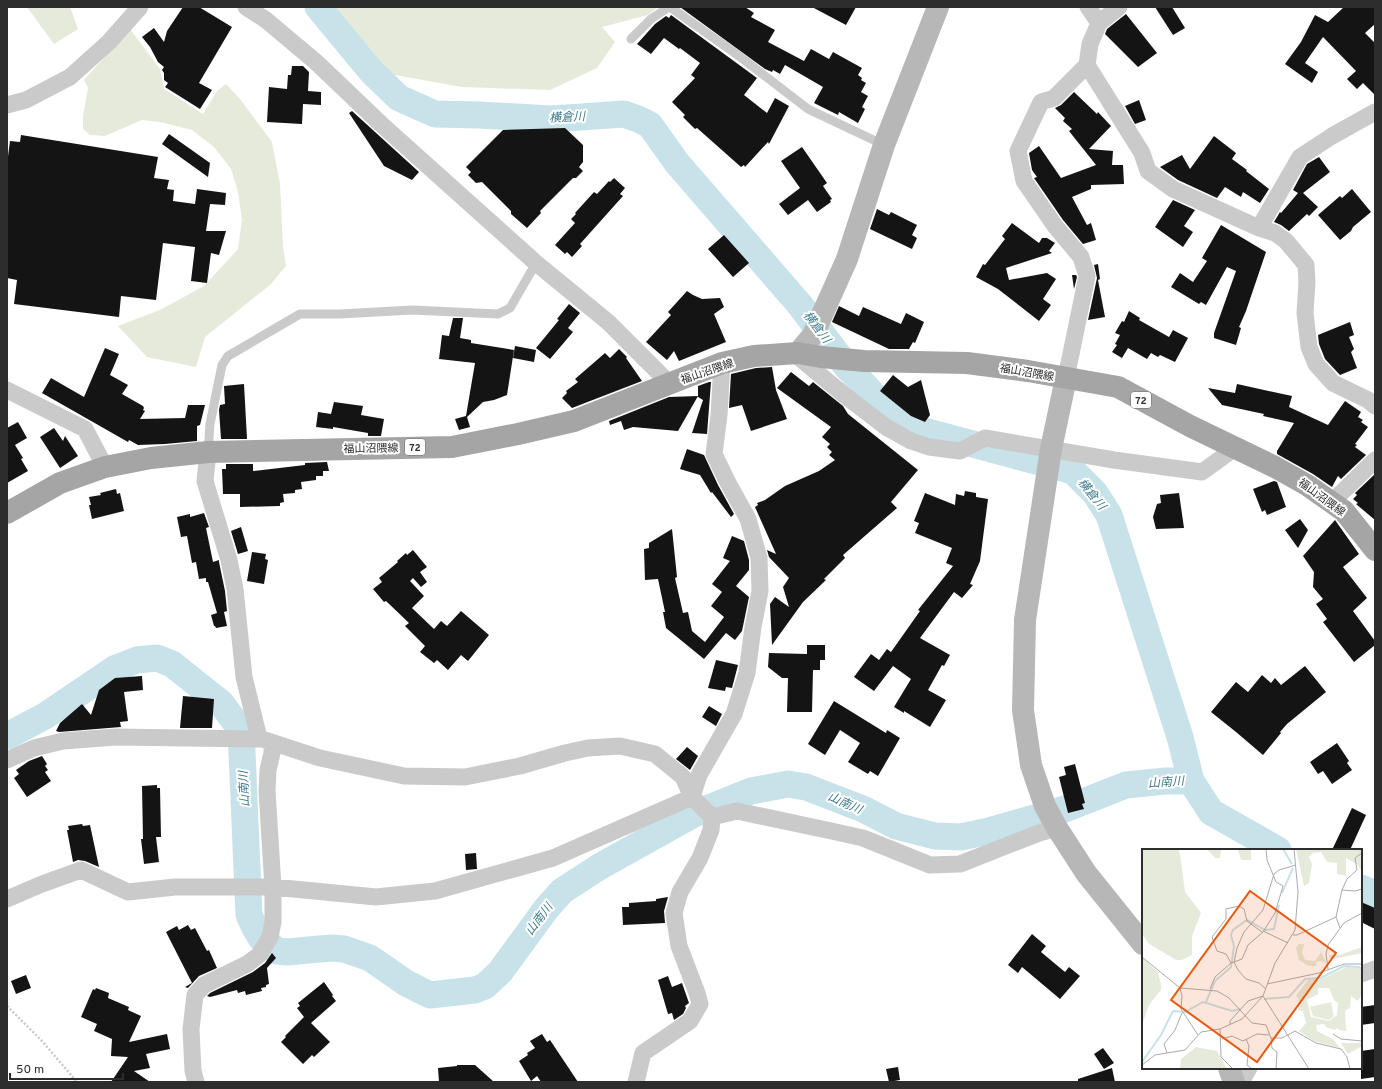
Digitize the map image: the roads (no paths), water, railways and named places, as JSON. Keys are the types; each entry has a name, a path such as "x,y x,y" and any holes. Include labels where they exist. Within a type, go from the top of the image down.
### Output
{"main road":[{"name":"福山沼隈線","path":"7,513 60,483 105,467 151,458 208,452 452,447 574,421 722,364 754,356 798,353 821,357 864,361 968,363 1028,371 1118,388 1308,485 1344,511 1375,550"}],"street":[{"path":"7,105 26,100 70,77 109,42 140,7"},
{"path":"246,7 266,20 316,62 381,124 536,263 608,322 670,384"},
{"path":"938,7 884,145 847,259 817,326 796,355 886,427 911,441 942,450 960,451 985,438 1114,460 1202,472 1235,448"},
{"path":"1088,7 1099,23"},
{"path":"1119,7 1099,23 1090,44 1087,65 1054,98 1041,102 1018,151 1024,181 1055,226 1081,257 1086,276 1051,449 1025,620 1023,710 1031,765 1045,806 1056,828 1086,873 1142,943"},
{"path":"1087,65 1142,154 1148,171 1173,189 1259,228 1276,233 1286,241 1306,265 1307,282 1305,313 1309,347 1316,364 1333,383 1368,400 1375,406"},
{"path":"1259,228 1300,157 1332,136 1375,112"},
{"path":"7,899 81,870 128,892 175,887 273,887 376,897 435,891 552,858 692,797 699,774 734,714 747,674 753,627 760,591 758,558 748,519 727,482 714,454 719,415 722,364"},
{"path":"7,390 85,429 105,467"},
{"path":"196,1082 193,1071 191,1029 195,995 204,985 247,964 259,955 270,937 273,922 273,887 267,791 268,770 272,753 258,734 244,677 235,589 229,560 205,481 208,452"},
{"path":"1332,502 1375,460"},
{"path":"7,760 34,748 63,741 116,737 264,741 320,758 404,776 465,776 520,766 588,748 620,746 655,754 683,777 692,797 712,817 711,830 700,858 680,892 674,913 679,946 700,1004 690,1021 643,1053 636,1082"},
{"path":"712,817 737,811 836,832 863,838 930,865 960,864 1039,833 1056,828"},
{"path":"1362,974 1375,969"},
{"path":"1229,1069 1234,1082"},
{"path":"1241,1082 1248,1069"}],"lane":[{"path":"631,39 651,20 670,7 739,56 808,109 884,145"},
{"path":"208,452 210,424 222,365 228,356 300,314 340,314 412,310 498,314 510,308 536,263"}],"waterway":[{"name":"横倉川","path":"318,7 371,71 399,98 435,114 552,119 624,114 650,125 677,163 800,305 847,367 895,417 917,429 1073,471 1095,493 1109,515 1180,737 1191,781 1211,812 1276,849"},
{"name":"山南川","path":"7,736 45,716 116,668 137,660 157,658 172,664 221,703 241,730 249,915 261,938 277,951 287,952 331,948 344,949 370,958 406,983 430,995 475,990 485,986 500,972 546,909 562,891 599,867 694,814 751,791 788,784 806,787 863,809 896,826 935,836 961,837 989,831 1065,809 1126,785 1166,781 1191,781"},
{"name":"山南川","path":"1362,888 1375,894"}]}
